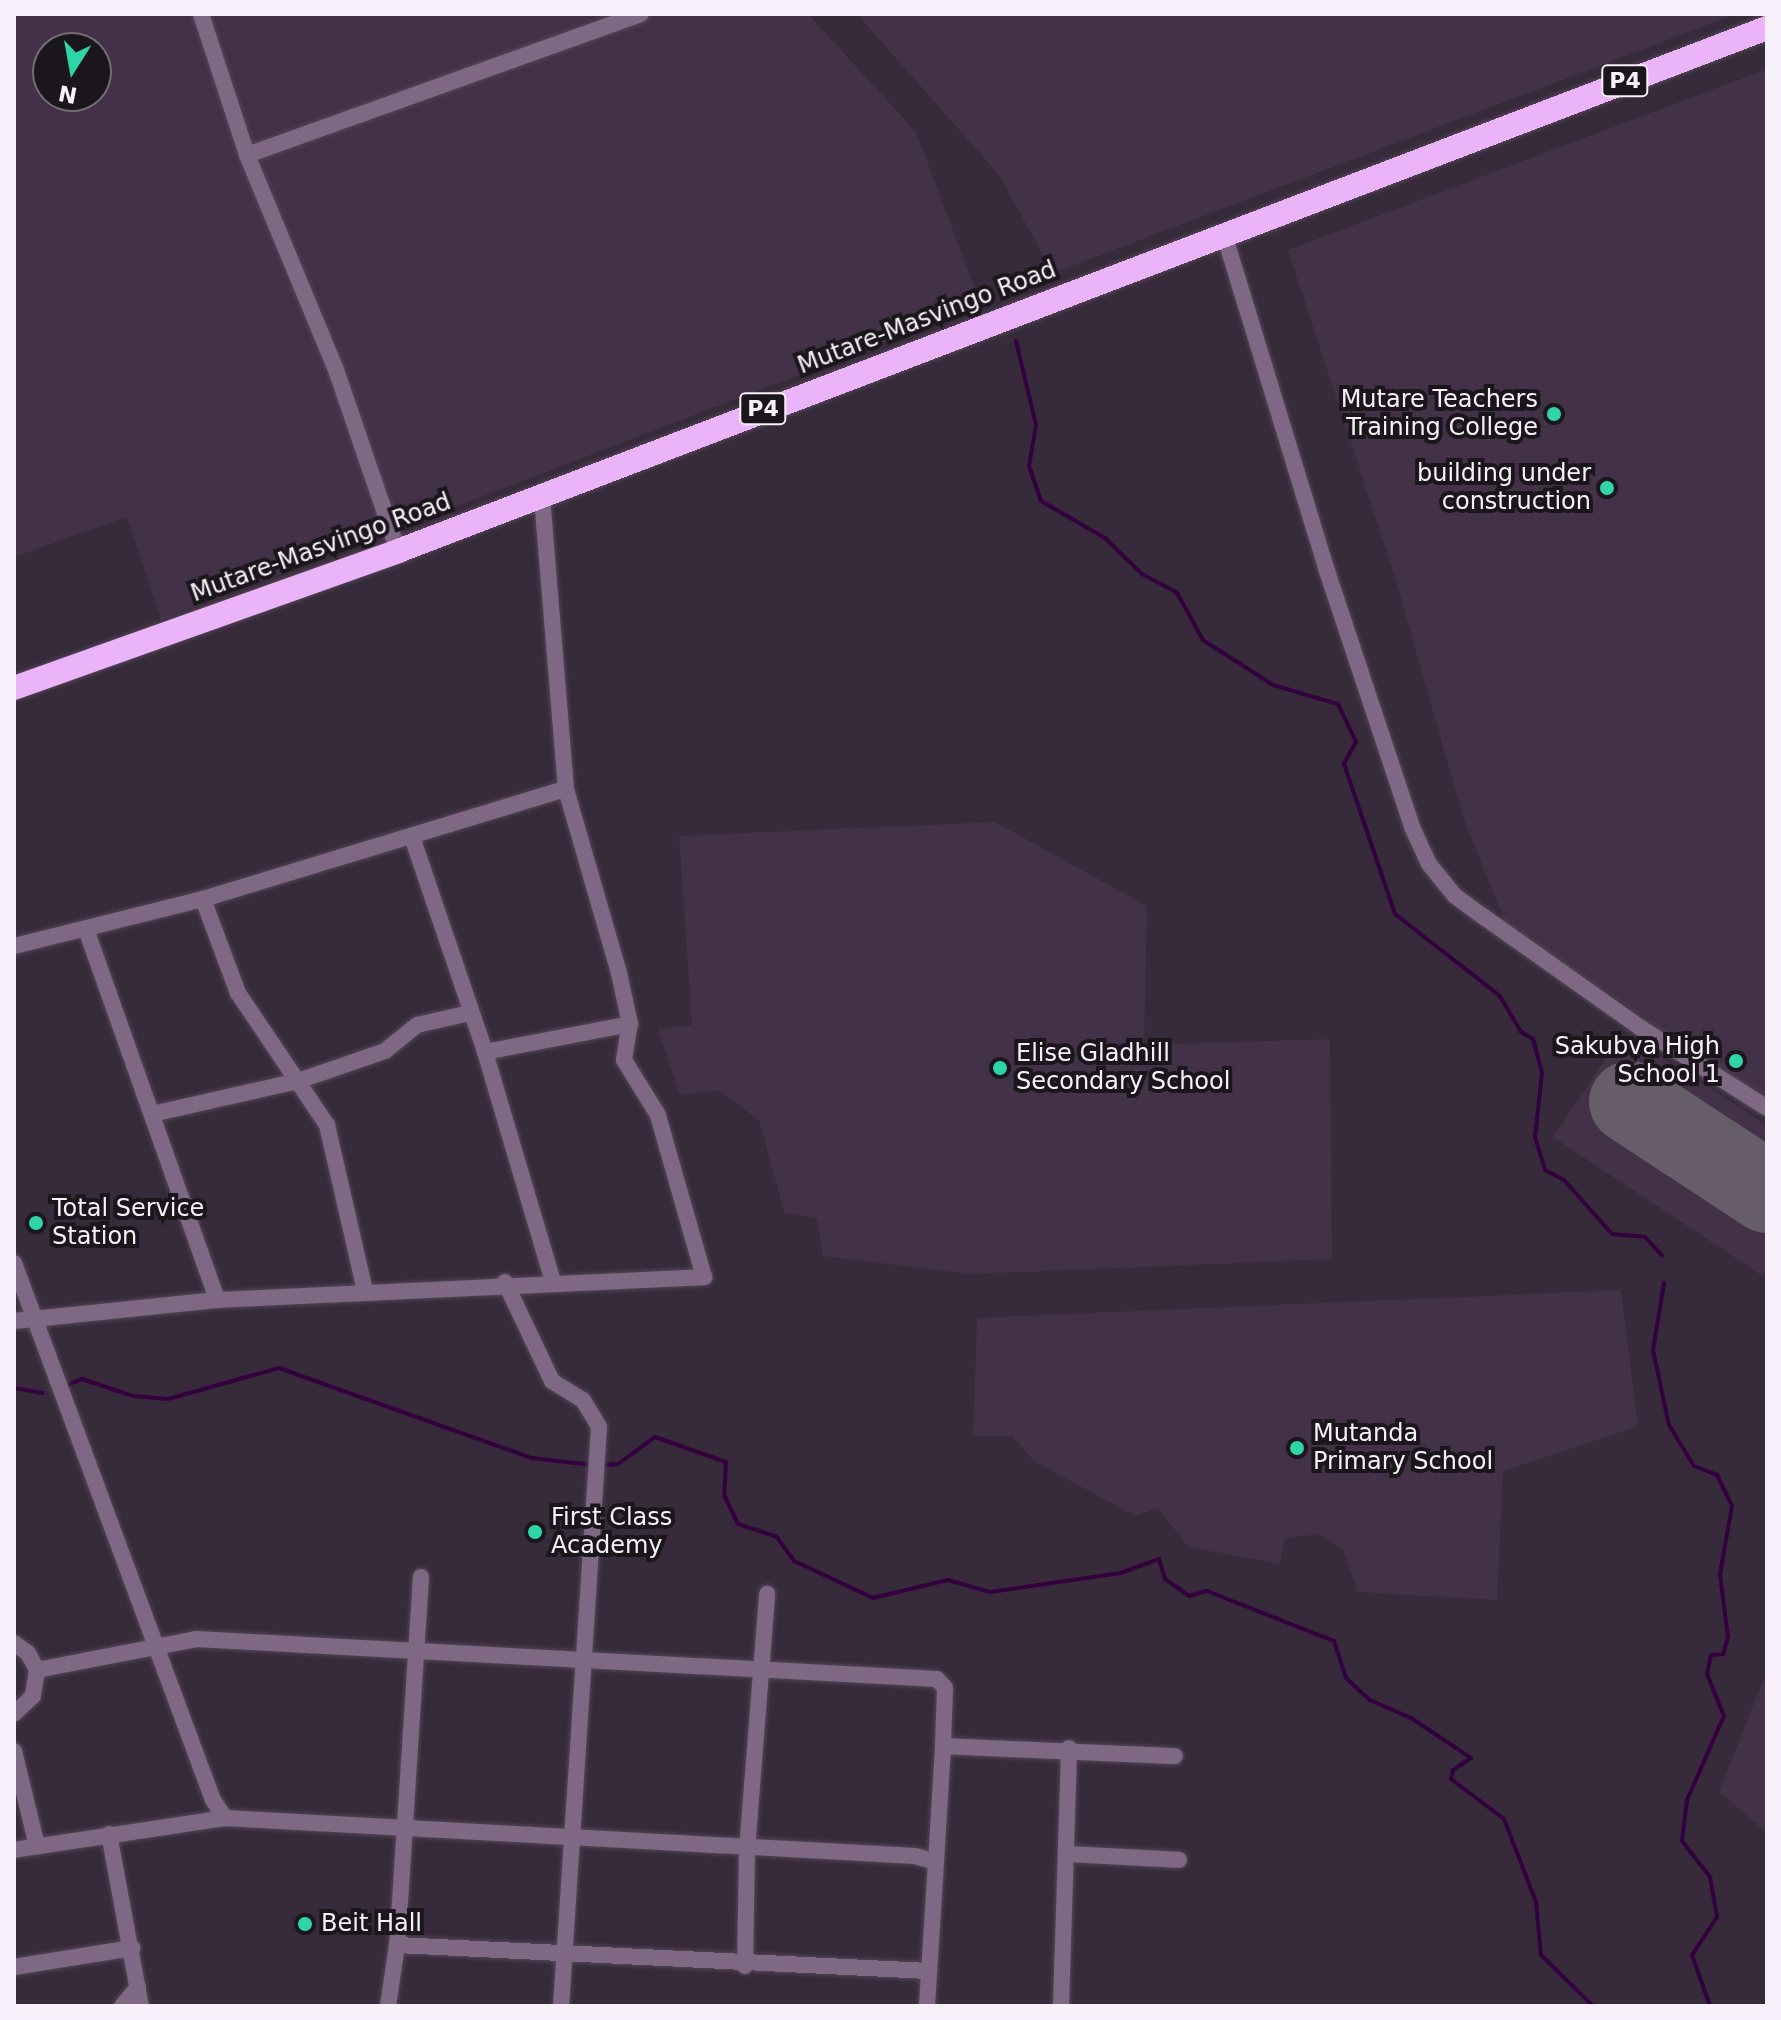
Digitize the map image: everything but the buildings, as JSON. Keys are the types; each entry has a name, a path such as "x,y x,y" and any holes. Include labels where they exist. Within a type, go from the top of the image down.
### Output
{"highway":[{"name":"Mutare-Masvingo Road","path":"14,688 398,551 1767,28"}],"street":[{"path":"201,14 247,155 335,367 398,551"},
{"path":"247,155 640,14"},
{"path":"1224,234 1308,513 1412,827 1429,864 1455,896 1484,917 1641,1028 1767,1108"},
{"path":"14,1321 34,1316 217,1300 505,1282 704,1277 658,1115 624,1060 630,1024 566,789 542,495"},
{"path":"14,946 87,932 566,789"},
{"path":"412,837 485,1052 553,1281"},
{"path":"203,899 238,993 327,1125 365,1291"},
{"path":"87,932 217,1300"},
{"path":"152,1114 298,1081 385,1051 417,1025 470,1013"},
{"path":"485,1052 630,1024"},
{"path":"14,1263 213,1800 225,1818"},
{"path":"505,1282 552,1381 583,1400 597,1419 599,1435 561,2006"},
{"path":"388,2006 397,1945 402,1830 421,1577"},
{"path":"745,1966 747,1850 767,1594"},
{"path":"37,1670 196,1639 416,1647 761,1671 937,1679 945,1688 927,2006"},
{"path":"14,1643 28,1653 37,1670 33,1696 14,1714"},
{"path":"943,1746 1069,1748 1175,1756"},
{"path":"1061,2006 1069,1748"},
{"path":"14,1751 37,1846"},
{"path":"14,1850 225,1818 747,1850 915,1856 936,1862"},
{"path":"109,1834 141,2006"},
{"path":"1066,1854 1179,1860"},
{"path":"397,1945 745,1966 928,1971"},
{"path":"14,1967 132,1948"},
{"path":"122,2006 138,1987"}],"shaded area":[{"path":"14,14 808,14 916,132 981,305 161,620 127,517 14,557"},
{"path":"857,14 1736,14 1053,273 999,175"},
{"name":"Mutare Teachers Training College","path":"1767,69 1767,1102 1505,922 1463,817 1395,577 1288,250"},
{"name":"Elise Gladhill Secondary School","path":"995,822 1147,906 1144,1045 1330,1039 1332,1259 971,1274 823,1256 817,1219 784,1212 759,1120 717,1090 680,1095 658,1029 692,1025 679,836"},
{"path":"1618,1040 1646,1047 1767,1125 1767,1279 1553,1137"},
{"name":"Mutanda Primary School","path":"1621,1290 1638,1426 1503,1471 1497,1600 1358,1592 1343,1550 1319,1534 1285,1538 1280,1564 1188,1547 1158,1508 1135,1516 1034,1461 1012,1436 973,1436 977,1318"},
{"path":"1767,1670 1767,1833 1719,1792"}],"waterway":[{"path":"1016,341 1036,425 1029,466 1041,501 1105,538 1142,574 1177,593 1203,640 1273,685 1338,704 1356,742 1344,764 1395,914 1500,996 1521,1032 1533,1039 1542,1073 1535,1137 1545,1170 1564,1180 1612,1234 1645,1237 1662,1255"},
{"path":"1664,1283 1653,1350 1669,1425 1694,1466 1717,1475 1732,1506 1720,1574 1728,1637 1723,1654 1711,1655 1707,1674 1724,1716 1687,1800 1682,1841 1710,1877 1717,1917 1692,1955 1710,2006"},
{"path":"68,1385 82,1379 133,1396 168,1399 279,1368 532,1458 593,1465"},
{"path":"14,1388 43,1393"},
{"path":"601,1465 618,1464 655,1437 726,1462 724,1495 738,1524 776,1536 794,1561 873,1598 948,1580 990,1592 1121,1573 1159,1559 1165,1579 1189,1596 1207,1591 1334,1641 1346,1678 1370,1700 1411,1718 1471,1758 1453,1770 1451,1779 1504,1819 1536,1902 1541,1955 1593,2006"}],"runway":[{"path":"1630,1102 1767,1192"}],"place":[{"name":"Mutare Teachers Training College","path":"1554,414"},
{"name":"building under construction","path":"1607,488"},
{"name":"Sakubva High School 1","path":"1736,1061"},
{"name":"Elise Gladhill Secondary School","path":"1000,1068"},
{"name":"Total Service Station","path":"36,1223"},
{"name":"Mutanda Primary School","path":"1297,1448"},
{"name":"First Class Academy","path":"535,1532"},
{"name":"Beit Hall","path":"305,1924"}]}
